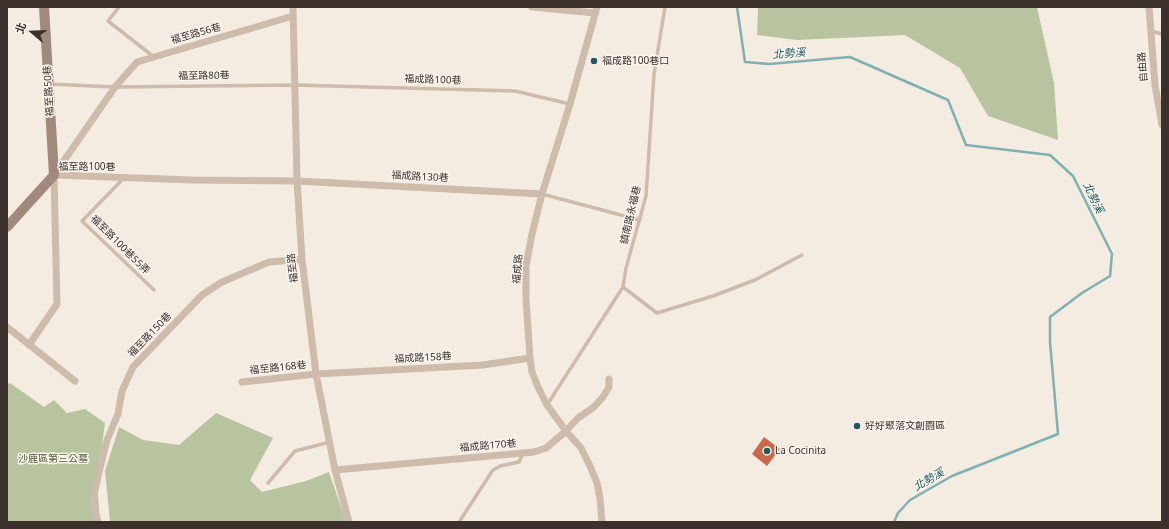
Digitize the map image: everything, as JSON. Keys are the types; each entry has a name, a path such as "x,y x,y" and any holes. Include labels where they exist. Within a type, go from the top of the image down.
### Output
{"street":[{"name":"福至路50巷","path":"44,7 54,174"},
{"name":"福至路","path":"293,7 297,181 302,259 316,374 335,470 349,522"},
{"path":"532,7 596,10"},
{"name":"自由路","path":"1149,7 1155,85 1162,125"},
{"name":"福成路","path":"596,10 570,104 542,194 532,234 526,266 526,299 532,372 547,405 566,431 581,448 597,483 602,522"},
{"name":"福至路56巷","path":"115,87 137,62 293,16"},
{"path":"7,227 54,174 115,87"},
{"name":"福至路100巷","path":"28,345 57,304 54,174 192,180 297,181"},
{"name":"福成路130巷","path":"297,181 542,194"},
{"name":"福至路150巷","path":"98,522 95,511 94,495 99,472 107,440 118,414 122,390 133,367 202,295 222,282 269,262 302,259"},
{"path":"7,327 75,381"},
{"name":"福成路158巷","path":"316,374 483,365 530,358"},
{"name":"福至路168巷","path":"242,382 316,374"},
{"name":"福成路170巷","path":"335,470 534,452 546,448 566,431 578,418 594,407 609,387 609,379"}],"lane":[{"path":"119,7 108,21 154,57"},
{"name":"鎮南路永福巷","path":"547,405 623,287 626,268 646,196 654,74 665,7"},
{"path":"1150,31 1162,34"},
{"name":"福至路80巷","path":"48,84 115,87 294,85"},
{"name":"福成路100巷","path":"294,85 515,91 570,104"},
{"name":"福至路100巷55弄","path":"125,177 82,221 154,290"},
{"path":"542,194 640,220"},
{"path":"623,287 657,313 755,280 802,255"},
{"path":"268,483 295,451 330,442"},
{"path":"459,522 493,470 500,466 519,462 523,453"}],"green space":[{"path":"758,7 1037,7 1054,83 1058,140 988,116 960,68 905,35 797,40 757,35"},
{"name":"沙鹿區第三公墓","path":"10,383 44,407 54,400 67,413 85,409 105,423 97,484 100,522 7,522 7,385"},
{"path":"216,413 273,438 250,480 262,492 306,481 329,472 346,522 110,522 105,471 119,427 143,440 179,445"}],"building":[{"path":"764,437 780,449 767,466 752,454"}],"waterway":[{"name":"北勢溪","path":"737,7 745,62 769,64 850,57 948,100 966,145 1050,155 1073,176 1112,254 1110,276 1082,293 1050,317 1050,342 1058,434 952,476 910,500 898,513 894,522"}],"place":[{"name":"福成路100巷口","path":"594,61"},
{"name":"好好聚落文創園區","path":"857,426"},
{"name":"La Cocinita","path":"767,451"}]}
